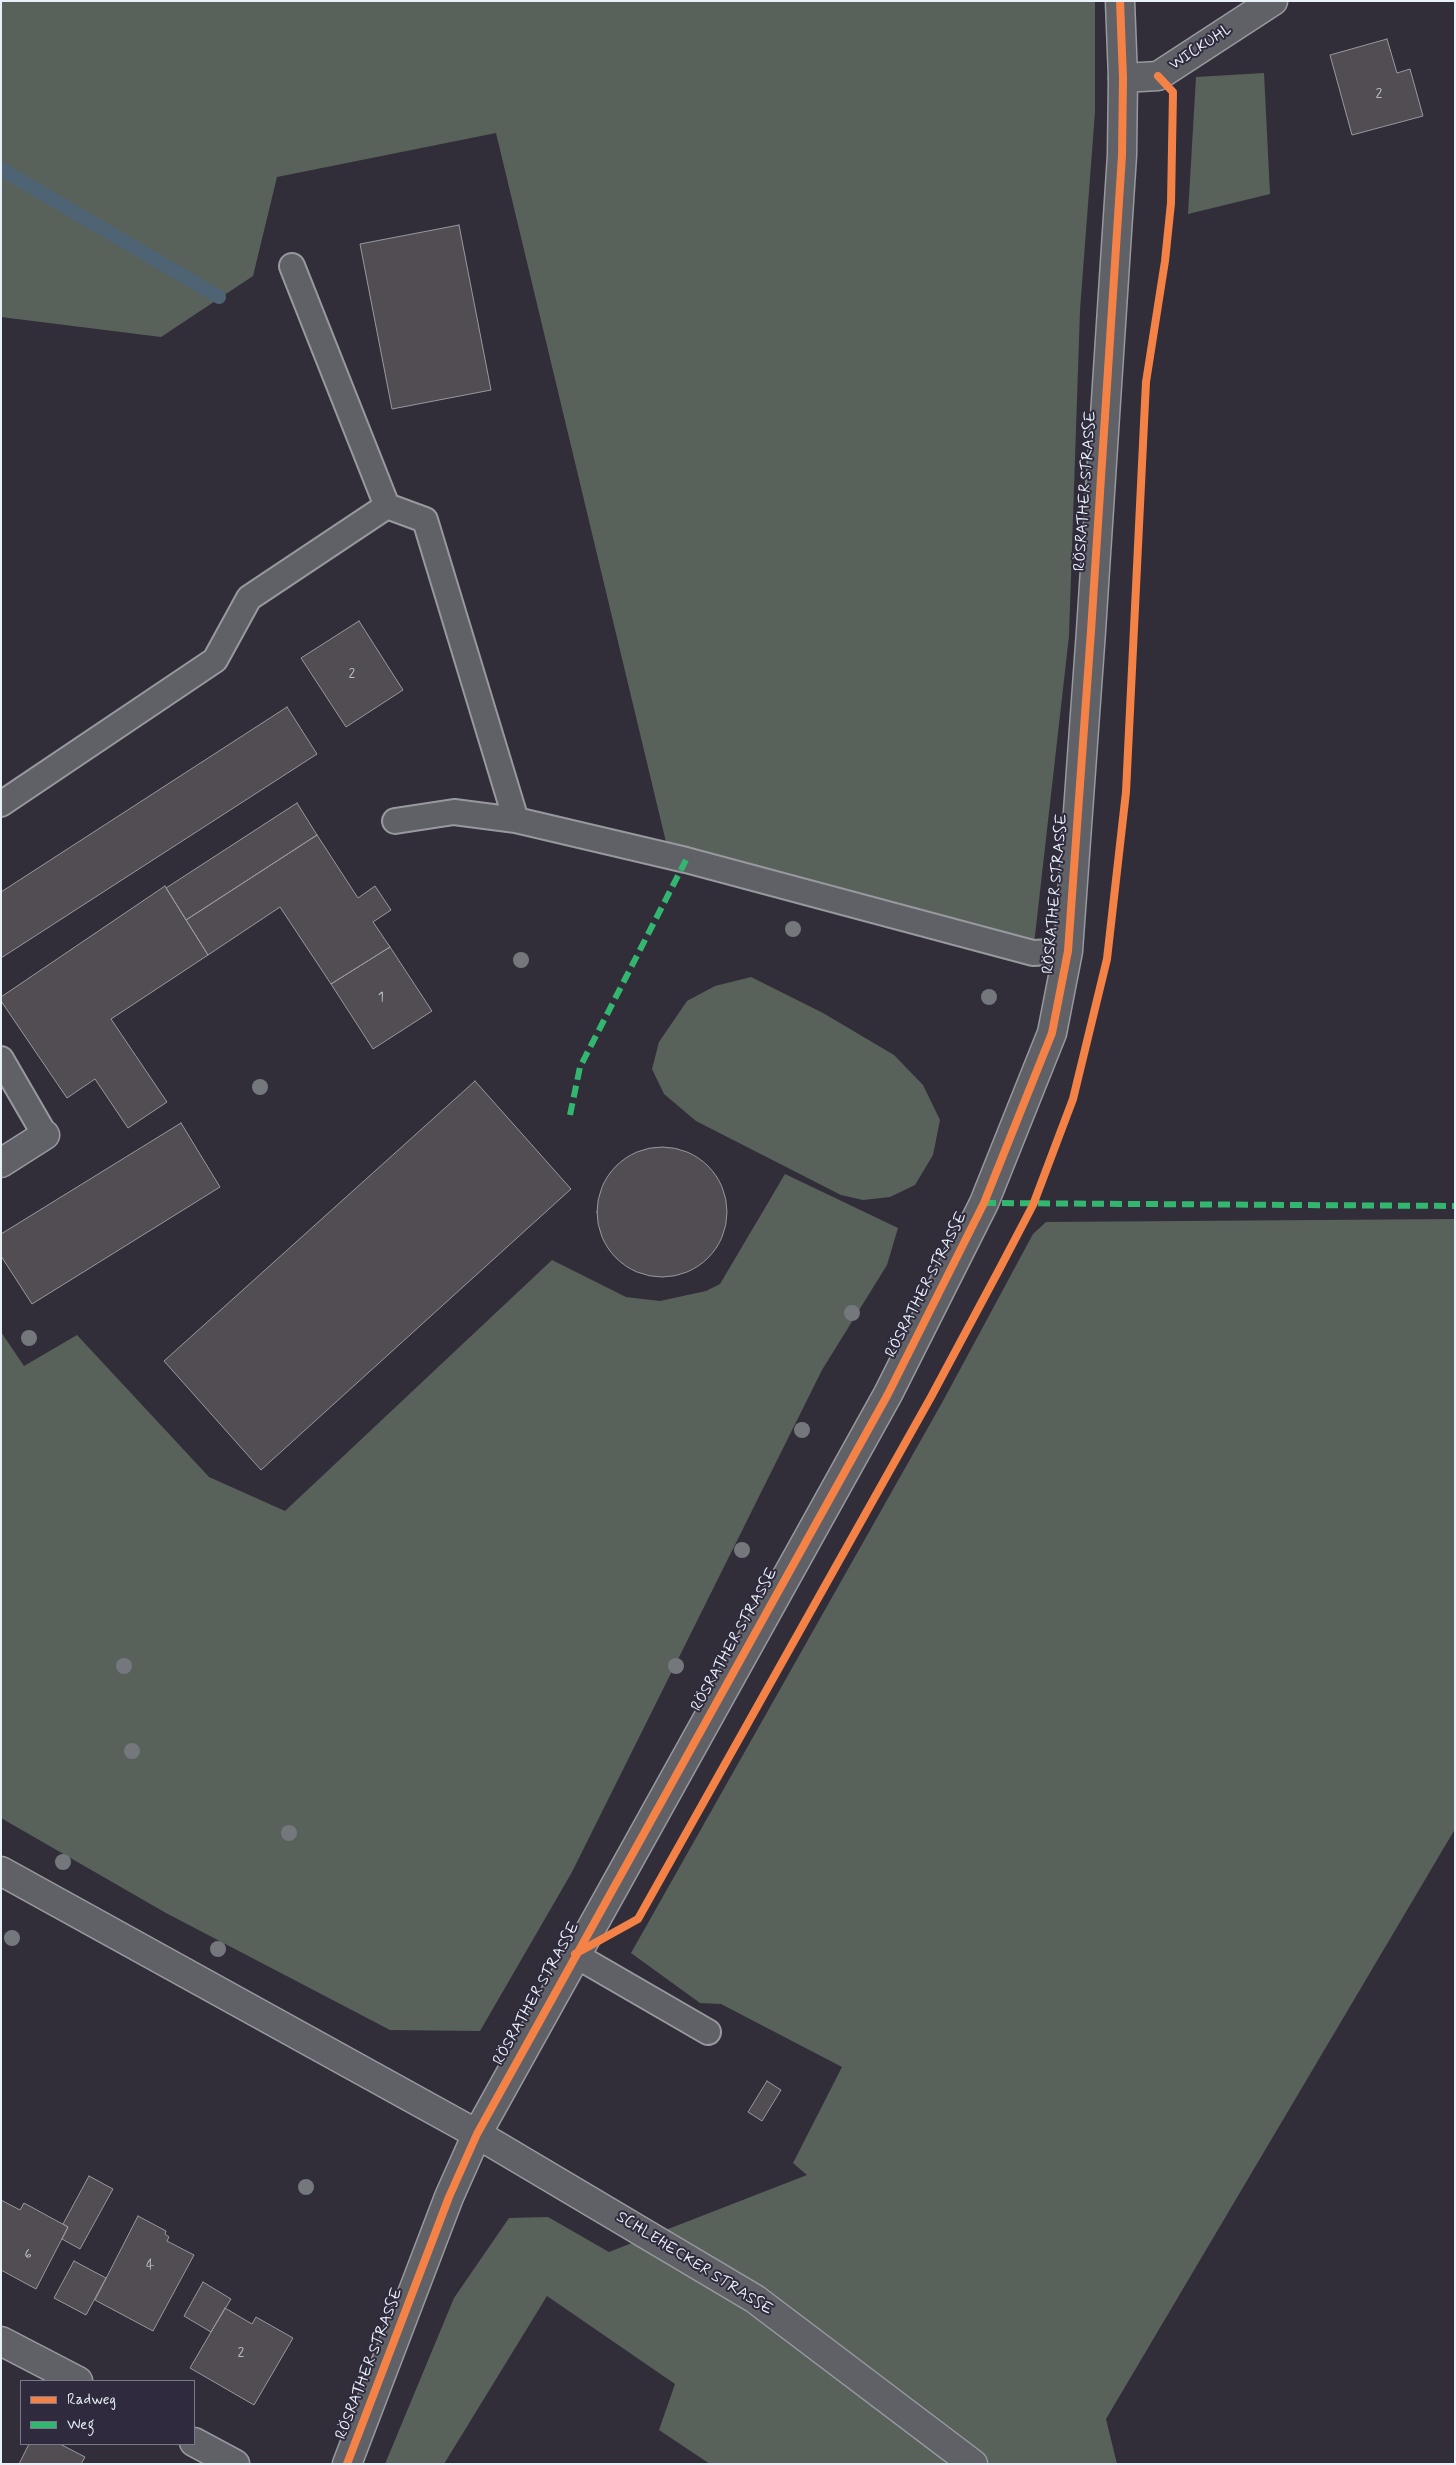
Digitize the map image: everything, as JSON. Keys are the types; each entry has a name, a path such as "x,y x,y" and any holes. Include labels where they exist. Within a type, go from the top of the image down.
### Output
{"street":[{"name":"RÖSRATHER STRASSE","path":"347,2464 449,2197 477,2134 888,1394 984,1203 1052,1033 1068,951 1119,194 1123,78 1120,1"},
{"name":"WICKUHL","path":"1123,78 1158,76 1273,1"},
{"path":"1,1163 45,1134"},
{"name":"SCHLEHECKER STRASSE","path":"1,1870 477,2134 756,2299 973,2464"},
{"path":"1,2341 76,2380"},
{"path":"195,2443 236,2464"}],"lane":[{"path":"292,266 387,506 425,520 516,820"},
{"path":"1,804 215,660 249,598 387,506"},
{"path":"395,821 454,812 516,820 686,860 1033,953 1068,951"},
{"path":"1,1059 45,1134"},
{"path":"575,1955 708,2032"}],"shaded area":[{"path":"1,1 1095,1 1095,112 1080,310 1069,636 1033,953 736,875 666,842 496,133 277,177 253,276 161,337 1,317"},
{"path":"1264,73 1270,194 1188,214 1196,77"},
{"path":"751,977 823,1013 894,1055 923,1085 940,1120 933,1155 915,1185 890,1197 863,1200 841,1195 696,1121 664,1094 652,1069 659,1042 687,1001 715,986"},
{"path":"785,1174 898,1228 887,1265 822,1370 572,1872 480,2031 390,2030 166,1913 1,1818 1,1332 24,1366 77,1335 209,1477 285,1511 552,1260 626,1297 660,1301 706,1291 720,1284"},
{"path":"1455,1219 1455,1829 1106,2419 1117,2464 710,2464 659,2430 675,2384 547,2296 444,2464 385,2464 454,2298 509,2218 548,2217 609,2252 807,2175 793,2163 842,2067 721,2004 700,2003 631,1953 943,1401 1033,1234 1046,1222"}],"building":[{"path":"1387,39 1397,73 1410,69 1423,116 1352,135 1330,55"},
{"path":"459,225 491,390 392,409 360,244"},
{"path":"359,621 403,690 346,727 301,658"},
{"path":"287,707 317,754 1,958 1,892"},
{"path":"297,803 317,835 186,920 166,888"},
{"path":"317,835 358,898 375,886 391,910 373,922 390,947 331,984 280,907 208,955 186,920"},
{"path":"165,886 208,955 111,1019 167,1102 128,1128 95,1079 67,1098 1,1001 1,997"},
{"path":"390,947 432,1011 373,1049 331,984"},
{"path":"475,1081 571,1189 261,1470 164,1361"},
{"path":"181,1123 220,1187 32,1304 1,1256 1,1234"},
{"path":"662,1147 675,1148 687,1152 708,1166 722,1187 726,1199 726,1225 722,1237 708,1258 687,1272 675,1276 662,1277 649,1276 637,1272 616,1258 602,1237 598,1225 597,1212 598,1199 602,1187 616,1166 637,1152 649,1148"},
{"path":"767,2081 781,2090 762,2121 748,2112"},
{"path":"89,2176 113,2189 80,2249 62,2239 68,2227 63,2224"},
{"path":"1,2200 20,2210 24,2203 68,2227 36,2289 1,2270"},
{"path":"138,2216 166,2231 165,2234 169,2237 167,2241 194,2255 153,2331 95,2300"},
{"path":"74,2261 106,2278 86,2315 54,2298"},
{"path":"203,2282 231,2299 211,2332 184,2316"},
{"path":"225,2308 252,2324 256,2317 293,2338 254,2405 190,2368"},
{"path":"28,2445 62,2445 85,2457 81,2464 19,2464"}],"waterway":[{"path":"1,169 219,297"}],"marked path":[{"path":"570,1115 580,1067 686,860"},
{"path":"984,1203 1455,1206"}],"cycle path":[{"path":"347,2464 449,2197 477,2134 888,1394 984,1203 1052,1033 1068,951 1091,631 1122,155 1123,78 1120,1"},
{"path":"575,1954 638,1919 931,1397 1000,1268 1033,1205 1073,1099 1107,959 1126,792 1146,382 1165,261 1171,203 1173,92 1158,76"}]}
